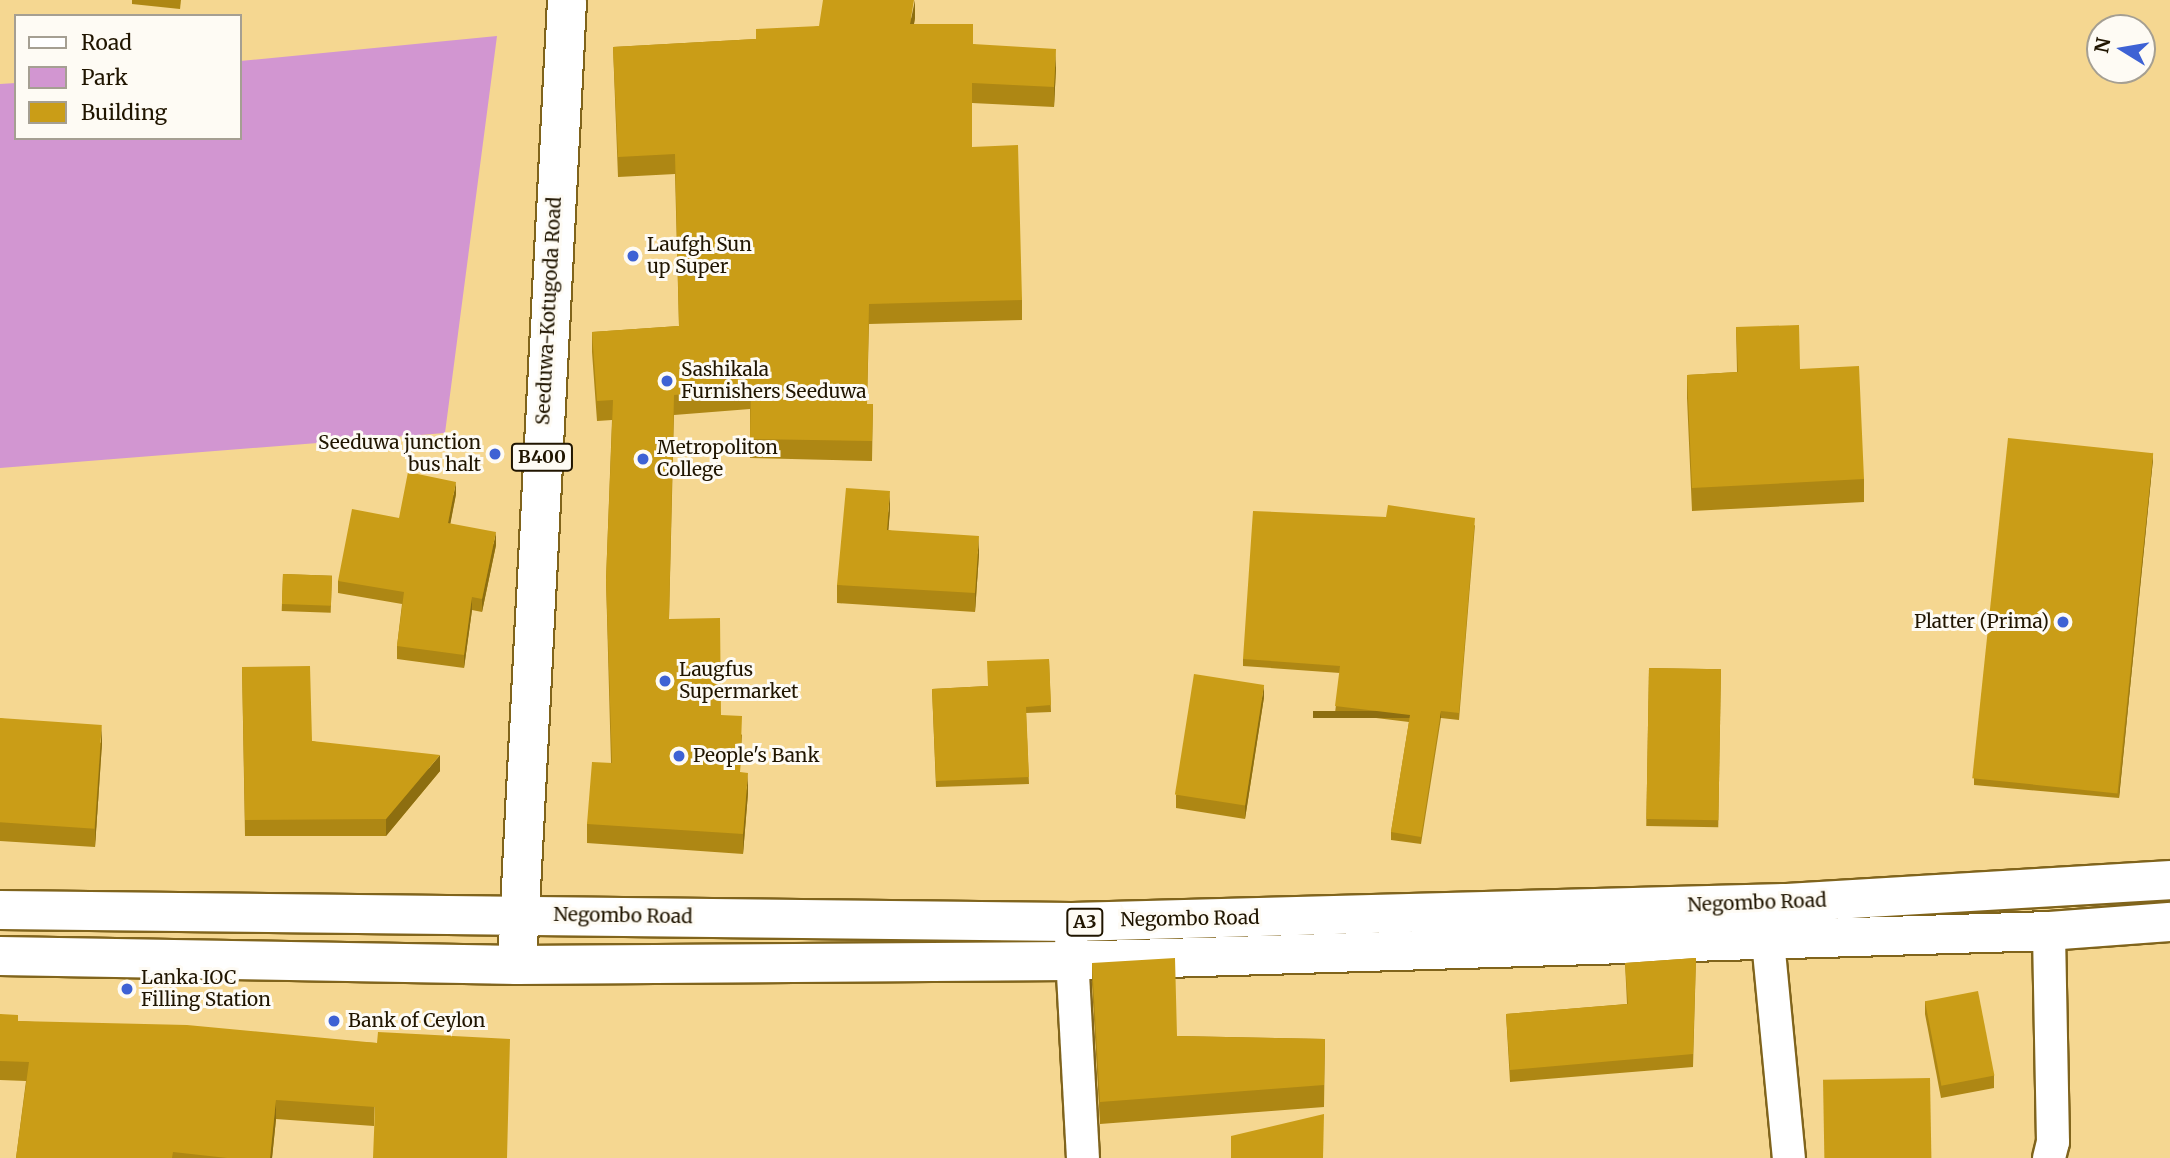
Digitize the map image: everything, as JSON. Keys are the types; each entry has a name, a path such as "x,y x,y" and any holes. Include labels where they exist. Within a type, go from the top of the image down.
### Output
{"main road":[{"name":"Seeduwa-Kotugoda Road","path":"517,965 567,0"},
{"name":"Negombo Road","path":"0,910 1072,922 1785,902 2170,880"},
{"name":"Negombo Road","path":"0,956 517,965 1069,961 1768,941 2049,931 2170,922"}],"street":[{"path":"1072,922 1069,961 1083,1158"},
{"path":"2049,931 2053,1142 2049,1158"},
{"path":"1768,941 1789,1158"}],"green space":[{"path":"497,36 445,433 0,468 0,84 14,83 14,140 242,140 242,61"}],"building":[{"path":"823,0 914,0 910,24 973,24 973,44 1056,49 1054,87 972,83 972,147 1018,145 1022,300 869,304 867,404 873,404 872,441 750,439 751,389 674,395 669,619 720,618 721,715 742,716 740,772 748,773 743,834 587,824 592,762 612,763 606,580 613,400 597,401 592,332 679,326 675,154 618,157 613,47 756,39 756,29 819,26"},
{"path":"1799,325 1800,369 1859,366 1864,479 1692,488 1687,375 1738,372 1736,327"},
{"name":"Platter (Prima)","path":"2008,438 2153,453 2117,793 1972,778"},
{"path":"408,472 456,482 448,523 496,532 482,599 472,597 464,655 397,646 404,592 338,581 352,509 399,518"},
{"path":"846,488 890,491 887,530 979,536 975,593 837,585"},
{"path":"1388,505 1475,518 1459,713 1441,711 1421,837 1391,832 1410,715 1335,706 1340,666 1243,659 1253,511 1386,517"},
{"path":"283,574 332,576 331,606 282,604"},
{"path":"1049,659 1051,705 1026,707 1029,777 936,781 932,689 988,686 987,661"},
{"path":"310,666 312,741 440,755 386,819 245,820 242,667"},
{"path":"1649,668 1721,669 1718,820 1646,819"},
{"path":"1194,674 1264,685 1245,806 1175,794"},
{"path":"0,718 102,725 94,829 0,822"},
{"path":"1175,958 1177,1036 1325,1039 1324,1085 1100,1102 1092,963"},
{"path":"1696,958 1693,1054 1510,1070 1506,1014 1628,1004 1625,963"},
{"path":"1978,991 1994,1075 1941,1086 1925,1001"},
{"path":"0,1014 18,1015 18,1021 187,1025 377,1043 378,1032 510,1039 507,1158 373,1158 375,1107 276,1100 270,1158 227,1158 173,1152 172,1158 16,1158 29,1062 0,1061"},
{"path":"1930,1078 1931,1158 1824,1158 1823,1080"},
{"path":"1324,1114 1323,1158 1231,1158 1231,1136"}],"place":[{"name":"Laufgh Sun up Super","path":"633,256"},
{"name":"Sashikala Furnishers Seeduwa","path":"667,381"},
{"name":"Seeduwa junction bus halt","path":"495,454"},
{"name":"Metropoliton College","path":"643,459"},
{"name":"Platter (Prima)","path":"2063,622"},
{"name":"Laugfus Supermarket","path":"665,681"},
{"name":"People's Bank","path":"679,756"},
{"name":"Lanka IOC Filling Station","path":"127,989"},
{"name":"Bank of Ceylon","path":"334,1021"}]}
